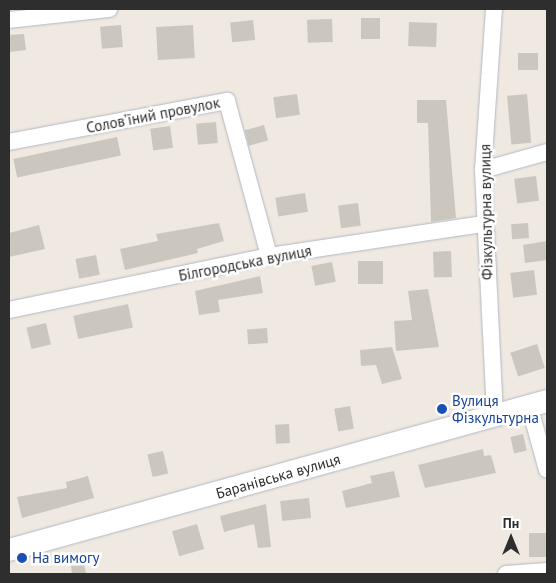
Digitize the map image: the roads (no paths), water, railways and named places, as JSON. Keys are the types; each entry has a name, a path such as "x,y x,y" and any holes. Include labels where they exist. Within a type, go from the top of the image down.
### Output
{"main road":[{"name":"Баранівська вулиця","path":"9,550 538,403"}],"street":[{"path":"9,20 109,9"},
{"name":"Фізкультурна вулиця","path":"494,9 483,170 483,224 495,415"},
{"name":"Соловʼїний провулок","path":"9,142 227,101 269,256"},
{"path":"483,170 547,152"},
{"name":"Білгородська вулиця","path":"9,310 269,256 483,224"},
{"path":"538,403 547,470"},
{"path":"506,574 547,571"}],"place":[{"name":"Вулиця Фізкультурна","path":"442,409"},
{"name":"На вимогу","path":"22,558"}]}
